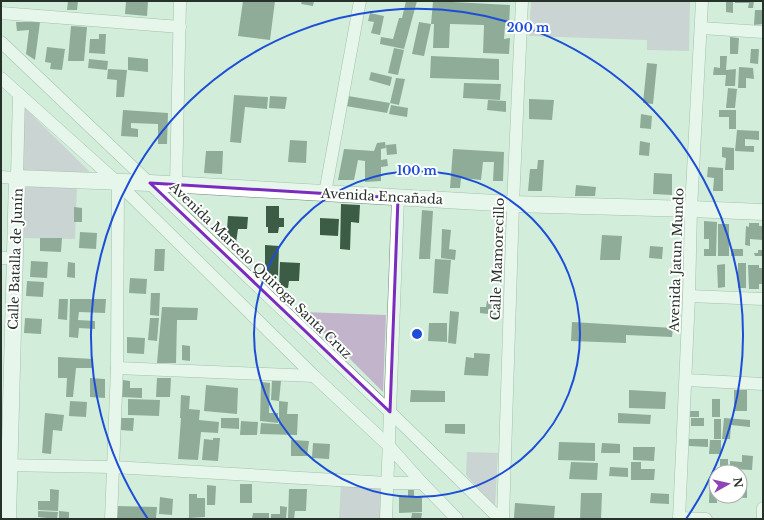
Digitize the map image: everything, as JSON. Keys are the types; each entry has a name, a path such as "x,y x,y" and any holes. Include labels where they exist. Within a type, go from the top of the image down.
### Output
{"main road":[{"name":"Avenida Encañada","path":"17,178 118,183 150,183 513,204 763,212"},
{"name":"Calle Batalla de Junín","path":"8,519 5,465 8,258 17,178"}],"street":[{"path":"176,185 180,1"},
{"path":"325,193 360,1"},
{"name":"Calle Mamorecillo","path":"501,519 522,1"},
{"name":"Avenida Jatun Mundo","path":"679,518 686,380 691,209 702,1"},
{"path":"1,13 180,27"},
{"path":"701,28 763,32"},
{"name":"Avenida Marcelo Quiroga Santa Cruz","path":"1,42 501,519"},
{"path":"1,78 118,183 314,376 389,446 457,519"},
{"name":"Calle Batalla de Junín","path":"17,178 19,94"},
{"name":"Avenida Encañada","path":"1,177 17,178"},
{"path":"111,519 117,368 118,183"},
{"path":"386,519 398,198"},
{"path":"689,296 763,299"},
{"path":"117,368 314,376"},
{"path":"686,380 763,384"},
{"path":"5,465 113,467 388,483 422,483"},
{"path":"762,519 763,508"},
{"path":"679,518 706,519"}],"highlighted area":[{"path":"150,183 325,193 398,198 390,412"}],"shaded area":[{"path":"531,1 690,1 689,51 647,50 647,40 529,36"},
{"path":"24,107 91,173 23,170"},
{"path":"30,185 77,186 75,239 20,238 22,190"},
{"path":"303,312 386,315 383,392"},
{"path":"467,452 498,453 495,507 466,475"},
{"path":"341,484 382,487 380,519 339,519"}],"building":[{"path":"68,1 78,1 77,10 67,10"},
{"path":"126,1 148,1 147,16 125,14"},
{"path":"243,1 275,1 270,40 238,36"},
{"path":"302,1 314,1 313,6 301,4"},
{"path":"406,1 417,1 404,49 380,44 381,37 393,39 399,18 402,18"},
{"path":"433,1 510,5 509,26 505,26 504,39 510,38 509,54 483,53 484,25 450,24 449,48 433,48 434,24 431,24"},
{"path":"726,1 733,1 733,13 726,12"},
{"path":"735,1 754,1 753,8 748,8 749,3 735,3"},
{"path":"755,10 763,10 763,24 754,25"},
{"path":"370,13 384,16 380,35 371,33 374,22 368,21"},
{"path":"16,22 40,22 35,60 26,54 29,30 17,31"},
{"path":"419,22 431,24 424,56 412,54"},
{"path":"71,26 87,27 84,61 68,61"},
{"path":"99,34 106,34 105,54 89,53 90,39 99,39"},
{"path":"730,37 739,38 738,54 730,54"},
{"path":"47,47 65,49 62,70 50,69 51,63 45,62"},
{"path":"394,48 404,50 398,75 388,73"},
{"path":"751,49 759,49 758,64 750,63"},
{"path":"431,56 499,59 499,80 430,78"},
{"path":"720,56 727,56 726,70 736,69 735,86 725,86 726,75 713,75 714,67 720,68"},
{"path":"128,57 148,59 148,72 128,70"},
{"path":"89,59 108,61 107,70 88,68"},
{"path":"647,63 657,64 653,104 643,103"},
{"path":"739,67 753,68 754,79 746,78 746,88 738,88"},
{"path":"108,69 127,70 124,97 116,97 117,80 107,79"},
{"path":"371,72 392,77 390,86 369,80"},
{"path":"396,78 405,79 399,105 390,103"},
{"path":"464,83 501,84 500,100 463,98"},
{"path":"728,88 737,89 735,108 726,108"},
{"path":"234,95 268,97 267,109 245,107 241,143 230,142"},
{"path":"270,96 287,97 285,109 269,108"},
{"path":"348,96 390,103 387,113 346,106"},
{"path":"529,99 554,100 552,120 529,119"},
{"path":"488,100 506,101 506,112 487,110"},
{"path":"391,105 408,108 407,117 389,114"},
{"path":"123,110 168,113 167,144 158,144 158,124 131,123 131,128 138,129 138,137 121,136"},
{"path":"719,110 736,110 736,129 729,129 729,117 719,117"},
{"path":"641,114 652,116 651,129 640,128"},
{"path":"737,130 759,131 759,140 745,139 745,146 754,146 754,152 735,151"},
{"path":"290,140 307,141 306,163 288,162"},
{"path":"640,141 650,143 649,156 639,155"},
{"path":"385,142 386,148 381,149 381,160 387,159 388,166 381,167 381,181 365,182 365,161 358,160 354,180 338,180 344,149 374,151 377,143"},
{"path":"396,144 397,154 387,155 386,145"},
{"path":"722,147 734,148 734,170 725,170 726,158 722,157"},
{"path":"453,149 504,152 503,181 493,181 494,162 483,162 481,180 461,178 460,188 450,188"},
{"path":"206,151 223,151 222,174 204,173"},
{"path":"538,160 544,160 542,191 528,191 530,169 537,169"},
{"path":"708,167 723,168 723,191 713,191 714,178 707,177"},
{"path":"654,173 672,174 672,195 653,194"},
{"path":"576,185 596,187 595,196 575,196"},
{"path":"341,204 360,205 359,223 351,222 350,250 340,249"},
{"path":"266,206 279,206 279,218 284,218 284,227 279,227 278,233 268,233 268,227 266,227"},
{"path":"74,207 82,208 82,222 74,222"},
{"path":"422,210 433,211 430,259 419,259"},
{"path":"228,216 248,217 247,229 238,229 236,243 226,243"},
{"path":"320,218 339,219 338,236 320,235"},
{"path":"704,221 717,222 716,256 704,256 704,249 709,249 709,239 704,239"},
{"path":"749,223 759,223 759,226 763,226 763,240 750,239 750,246 745,245 746,226 749,227"},
{"path":"718,224 729,224 729,256 718,256"},
{"path":"442,229 451,230 449,249 456,250 455,260 441,258"},
{"path":"80,232 97,233 96,249 79,248"},
{"path":"602,235 622,236 620,260 600,260"},
{"path":"40,238 62,238 61,252 40,251"},
{"path":"265,245 279,246 278,279 268,279 268,270 265,270"},
{"path":"650,246 663,247 662,259 649,258"},
{"path":"155,249 165,249 164,271 154,271"},
{"path":"731,249 743,249 743,256 731,256"},
{"path":"758,250 763,250 763,256 755,256 754,253 758,253"},
{"path":"435,259 451,260 448,294 433,293"},
{"path":"31,261 48,262 47,278 30,277"},
{"path":"68,262 75,263 75,278 67,277"},
{"path":"280,262 300,263 299,281 289,281 288,288 279,287"},
{"path":"738,263 746,263 746,288 738,288"},
{"path":"725,264 725,287 718,288 717,265"},
{"path":"748,265 759,265 759,268 763,268 763,284 759,284 759,289 749,289"},
{"path":"130,278 147,279 146,294 129,293"},
{"path":"27,281 44,282 43,297 26,296"},
{"path":"151,293 160,293 159,316 150,315"},
{"path":"59,299 68,299 67,320 58,319"},
{"path":"70,299 106,299 105,313 79,312 78,320 95,321 95,329 79,328 78,338 69,337"},
{"path":"487,301 498,302 496,315 480,313 480,307 486,307"},
{"path":"162,307 198,308 197,320 177,320 176,363 157,363"},
{"path":"450,311 459,312 456,344 448,343"},
{"path":"25,318 42,319 41,334 24,333"},
{"path":"150,318 159,318 157,341 148,340"},
{"path":"572,322 673,328 672,337 626,335 626,343 571,341"},
{"path":"429,323 447,323 447,342 428,341"},
{"path":"127,337 145,338 144,354 127,353"},
{"path":"182,345 190,346 190,361 182,360"},
{"path":"474,353 490,354 488,376 464,375 466,357 474,358"},
{"path":"58,357 93,359 92,368 76,368 73,397 66,397 67,378 58,378"},
{"path":"90,378 105,379 105,398 90,397"},
{"path":"157,378 171,378 170,397 156,397"},
{"path":"123,380 130,381 130,388 142,388 142,398 122,397"},
{"path":"272,381 281,381 279,401 271,400"},
{"path":"261,382 270,383 269,413 278,413 278,423 260,421"},
{"path":"206,385 238,388 237,414 204,411"},
{"path":"411,390 445,391 445,402 410,402"},
{"path":"629,390 666,392 665,409 629,408"},
{"path":"734,390 747,390 747,411 734,411"},
{"path":"181,395 190,396 189,409 200,410 199,420 219,422 218,433 201,432 198,460 178,459"},
{"path":"128,399 160,400 159,416 128,415"},
{"path":"712,399 720,399 720,417 712,417"},
{"path":"70,401 87,402 86,417 69,416"},
{"path":"279,401 288,402 287,414 298,414 297,435 260,434 261,423 279,424"},
{"path":"690,411 699,411 699,417 690,417"},
{"path":"45,413 64,415 62,431 53,430 51,454 42,453"},
{"path":"618,413 651,415 650,424 618,423"},
{"path":"121,418 134,418 133,431 120,430"},
{"path":"221,418 239,418 239,429 221,428"},
{"path":"691,418 704,418 704,426 691,426"},
{"path":"724,418 750,420 750,427 731,425 730,439 722,439"},
{"path":"714,419 721,419 721,439 714,439"},
{"path":"241,421 258,422 257,435 240,435"},
{"path":"445,424 465,424 465,434 445,433"},
{"path":"213,438 220,438 218,461 202,460 204,439 213,440"},
{"path":"689,439 708,439 708,447 689,446"},
{"path":"291,440 309,441 307,456 291,456"},
{"path":"710,440 721,440 721,454 709,454"},
{"path":"559,442 595,443 595,461 558,460"},
{"path":"313,443 330,444 329,459 312,458"},
{"path":"602,443 620,444 620,453 601,453"},
{"path":"633,447 655,447 654,461 633,460"},
{"path":"742,455 753,456 752,470 748,470 748,464 730,464 730,461 742,462"},
{"path":"720,459 728,459 728,464 720,464"},
{"path":"571,462 598,463 597,480 569,479"},
{"path":"631,462 641,462 641,469 655,469 654,480 631,480"},
{"path":"610,467 628,468 628,477 609,476"},
{"path":"240,484 252,484 252,503 240,503"},
{"path":"207,485 216,486 215,505 207,505"},
{"path":"50,489 59,490 58,511 38,510 38,501 50,501"},
{"path":"289,489 307,489 306,511 295,511 294,519 288,519"},
{"path":"408,490 414,490 414,496 422,496 422,512 399,513 399,497 408,497"},
{"path":"581,493 602,493 601,519 580,519"},
{"path":"651,493 669,494 669,504 650,503"},
{"path":"189,494 197,494 197,498 205,498 205,517 189,518"},
{"path":"160,497 173,499 172,515 159,514"},
{"path":"515,503 555,506 554,519 514,518"},
{"path":"117,506 157,507 156,518 117,518"},
{"path":"280,506 287,507 286,519 271,519 271,514 280,514"},
{"path":"38,511 58,512 57,519 38,517"},
{"path":"59,511 69,512 69,519 59,519"},
{"path":"253,513 269,513 269,519 252,519"},
{"path":"412,513 422,513 421,519 411,519"}]}
